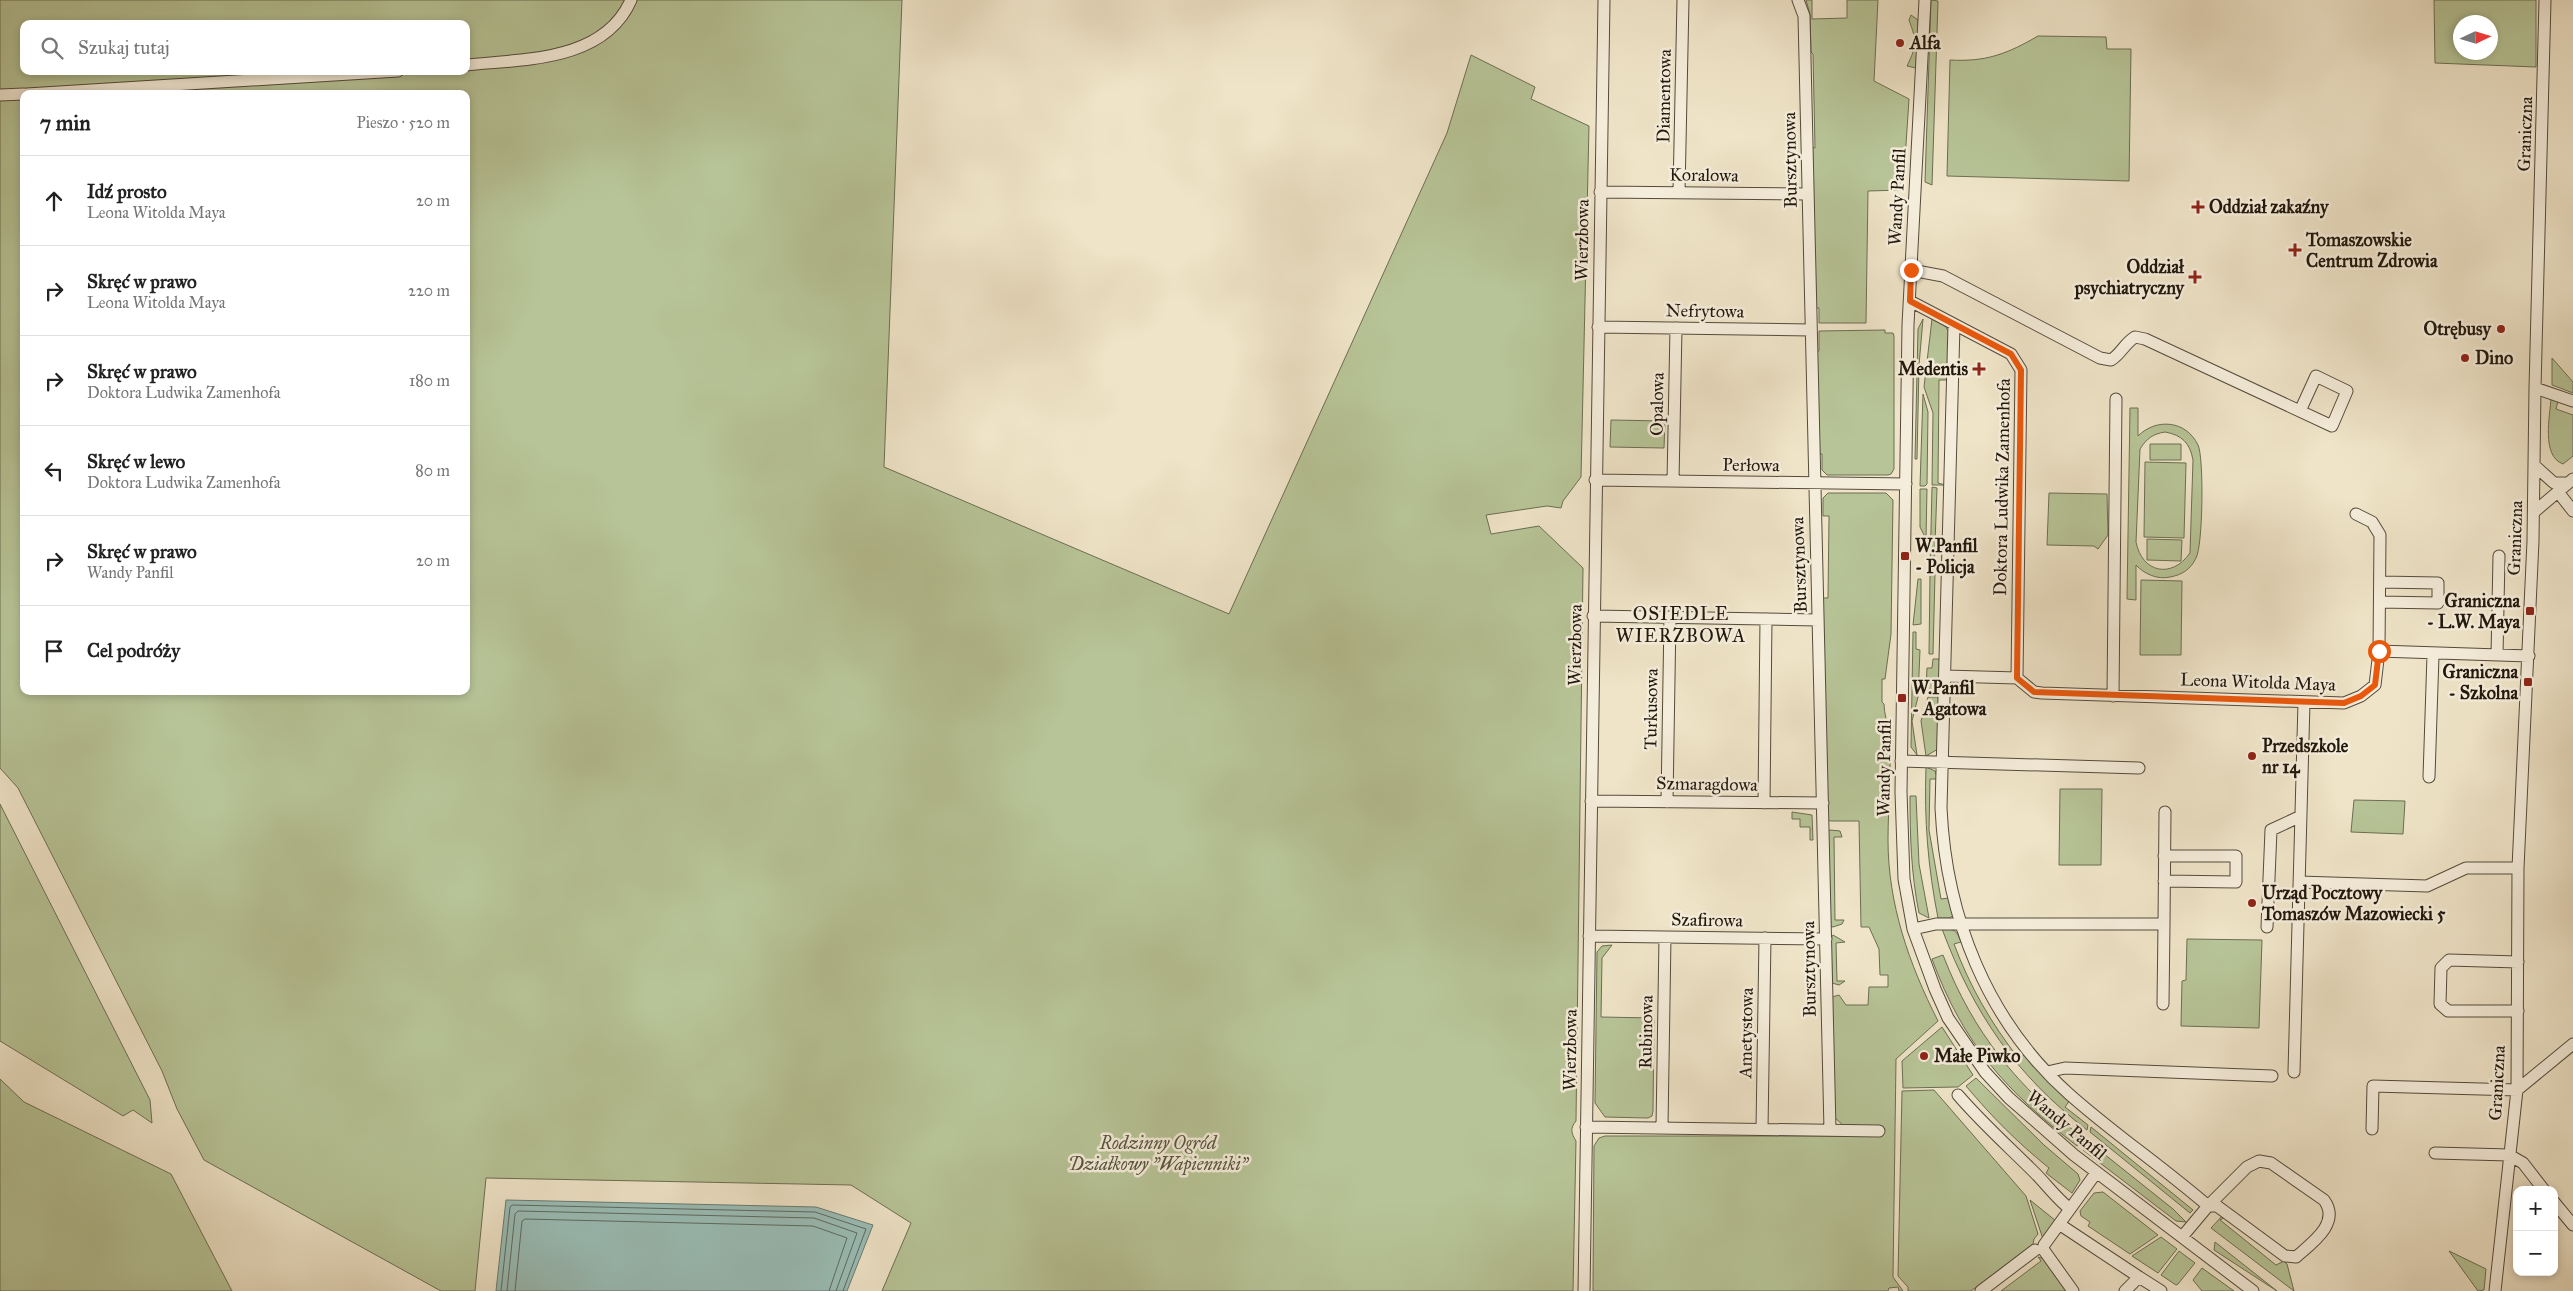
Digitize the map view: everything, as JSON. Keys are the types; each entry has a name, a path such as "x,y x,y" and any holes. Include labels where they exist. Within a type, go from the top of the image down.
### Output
{"street":[{"path":"470,65 539,58 583,46 600,37 617,23 631,0"},
{"name":"Wierzbowa","path":"1584,1291 1595,480 1604,0"},
{"name":"Diamentowa","path":"1679,192 1683,0"},
{"name":"Bursztynowa","path":"1798,0 1804,16 1830,1130"},
{"name":"Wandy Panfil","path":"1924,0 1910,301 1901,761 1901,841 1904,879 1913,929 1945,1011 1985,1072 2038,1126 2096,1173 2253,1291"},
{"name":"Graniczna","path":"2495,1291 2517,1090 2518,868 2534,512 2535,388 2545,0"},
{"path":"91,90 333,75"},
{"path":"0,96 20,94"},
{"name":"Koralowa","path":"1600,192 1808,194"},
{"path":"1911,270 1943,276 2100,358 2111,360 2118,356 2125,344 2135,337 2146,339 2332,426 2348,391 2316,376 2300,411"},
{"name":"Doktora Ludwika Zamenhofa","path":"1910,301 2011,354 2021,370 2017,678"},
{"path":"1954,325 1942,808 1944,847 1960,924 1974,962 1991,997 2015,1033 2046,1072 2092,1114 2208,1206 2216,1206 2225,1211 2285,1256 2296,1257 2322,1232 2331,1215 2324,1200 2271,1163 2259,1161 2247,1166 2208,1206 2182,1237"},
{"name":"Nefrytowa","path":"1598,327 1811,330"},
{"name":"Opalowa","path":"1673,481 1676,328"},
{"path":"2535,388 2573,401"},
{"path":"2113,696 2116,399"},
{"path":"2534,465 2547,478 2562,487 2573,511"},
{"name":"Perłowa","path":"1595,480 1906,484"},
{"path":"2534,491 2562,487"},
{"path":"2534,491 2562,487"},
{"path":"2534,512 2562,487"},
{"name":"Leona Witolda Maya","path":"2017,678 2034,692 2344,703 2361,696 2375,685 2379,651 2380,535 2372,522 2356,514"},
{"name":"Graniczna","path":"2497,656 2498,556"},
{"path":"2380,582 2438,583 2438,603 2380,602"},
{"path":"1593,616 1818,620"},
{"name":"Turkusowa","path":"1667,802 1670,617"},
{"path":"1764,802 1766,619"},
{"path":"2379,651 2433,655 2529,656"},
{"path":"2428,777 2433,655"},
{"path":"1946,676 2017,678"},
{"path":"2294,1072 2304,702"},
{"path":"1901,761 2138,768"},
{"name":"Szmaragdowa","path":"1591,800 1822,803"},
{"path":"2163,1004 2165,812"},
{"path":"2267,927 2271,830 2301,816"},
{"path":"2164,856 2236,856 2236,882 2164,881"},
{"path":"2299,882 2427,886 2466,868 2518,868"},
{"path":"1913,929 1936,924 2164,924"},
{"name":"Szafirowa","path":"1589,936 1826,939"},
{"name":"Rubinowa","path":"1662,1127 1664,937"},
{"name":"Ametystowa","path":"1762,1129 1765,938"},
{"path":"2518,962 2448,960 2440,968 2440,1004 2448,1011 2518,1012"},
{"path":"2372,1129 2373,1086 2517,1090 2573,1044"},
{"path":"2046,1072 2066,1068 2272,1076"},
{"path":"1958,1095 2001,1142 2036,1174 2056,1198 2070,1209"},
{"path":"1586,1127 1879,1131"},
{"path":"2435,1153 2509,1155 2522,1163 2541,1186"},
{"path":"2073,1291 2044,1249 2059,1224 2096,1173"},
{"path":"2558,1207 2573,1225"},
{"path":"2059,1224 2161,1291"},
{"path":"1981,1291 2035,1250"},
{"path":"2125,1291 2138,1277"},
{"name":"Wandy Panfil","path":"2236,1278 2260,1291"}],"green space":[{"name":"Rodzinny Ogród Działkowy \"Wapienniki\"","path":"0,0 902,0 884,467 1229,614 1447,133 1471,55 1535,87 1531,99 1589,126 1581,477 1563,501 1561,508 1547,506 1486,515 1491,534 1539,526 1583,568 1576,1121 1572,1131 1576,1141 1573,1291 882,1291 911,1223 851,1185 486,1178 475,1291 441,1291 204,1160 177,1109 162,1071 18,788 0,768"},
{"path":"1806,0 1812,0 1812,19 1847,18 1847,0 1878,0 1874,81 1909,99 1903,190 1868,191 1866,323 1819,323 1819,308 1816,308 1812,147 1815,148 1813,54 1811,52 1810,14"},
{"path":"1931,0 1938,1 1932,185 1925,182"},
{"path":"2434,0 2536,0 2536,67 2435,63"},
{"path":"1911,15 1918,20 1916,68 1907,66 1915,43 1909,20"},
{"path":"2038,36 2106,37 2107,49 2131,49 2129,181 1947,176 1950,60 1975,60 1996,56"},
{"path":"1923,319 1919,365 1917,459 1915,459 1918,329"},
{"path":"1932,319 1945,326 1949,332 1948,380 1939,380 1938,483 1945,485 1932,485 1933,413 1924,387"},
{"path":"1885,330 1885,333 1893,333 1894,336 1894,469 1888,475 1827,475 1822,470 1822,454 1819,454 1817,352 1819,351 1819,331"},
{"path":"2552,358 2573,382 2573,393 2552,385"},
{"path":"1923,394 1928,412 1927,484 1920,486"},
{"path":"2551,398 2558,401 2556,409 2573,415 2573,456 2563,464 2556,460 2549,444"},
{"path":"2130,408 2138,408 2138,436 2153,426 2170,424 2186,431 2198,445 2202,483 2201,520 2196,558 2189,568 2178,575 2161,578 2147,574 2136,565 2136,600 2127,599","holes":["2165,432 2181,438 2190,449 2193,460 2190,553 2175,567 2158,569 2144,560 2136,542 2140,449 2148,439"]},
{"path":"1611,420 1665,421 1664,448 1610,447"},
{"path":"2150,444 2181,444 2181,460 2150,460"},
{"path":"2145,462 2186,463 2184,538 2144,537"},
{"path":"1932,487 1937,488 1934,572 1930,572"},
{"path":"1920,489 1927,489 1926,539 1920,527"},
{"path":"1828,493 1886,493 1893,500 1891,634 1885,679 1882,679 1882,702 1884,704 1890,747 1889,864 1896,910 1909,956 1938,1021 1896,1059 1893,1277 1903,1291 1899,1291 1898,1287 1889,1288 1888,1291 1593,1291 1594,1146 1599,1138 1605,1136 1880,1136 1880,1126 1843,1125 1835,1118 1832,997 1839,995 1846,1005 1868,1005 1869,987 1888,987 1888,975 1880,975 1879,949 1869,927 1861,927 1859,821 1830,821 1828,819 1820,598 1828,598 1829,516 1823,516 1823,498"},
{"path":"2049,493 2107,494 2108,535 2098,549 2094,546 2047,545"},
{"path":"2147,539 2182,540 2181,561 2147,560"},
{"path":"1930,574 1935,574 1933,654 1929,654"},
{"path":"1918,579 1921,579 1921,624 1913,625"},
{"path":"2141,580 2182,581 2181,655 2140,655"},
{"path":"1913,632 1916,632 1916,649 1920,650 1918,697 1912,721 1917,755 1911,747"},
{"path":"1933,659 1941,659 1940,694 1929,693 1926,690 1927,668 1932,668"},
{"path":"1928,697 1940,697 1938,749 1926,756 1921,721"},
{"path":"1926,767 1935,771 1938,779 1930,779 1929,830 1941,899 1949,898 1953,915 1950,918 1938,918 1929,862 1926,824"},
{"path":"2060,789 2102,789 2101,865 2059,865"},
{"path":"1910,796 1916,796 1919,864 1929,918 1919,913 1916,898 1911,854"},
{"path":"2354,800 2405,801 2403,834 2351,832"},
{"path":"0,804 150,1100 152,1123 133,1110 123,1116 0,1041"},
{"path":"1792,812 1812,815 1813,840 1810,840 1810,827 1800,827 1800,819 1792,819"},
{"path":"1830,830 1840,831 1842,837 1834,837 1835,920 1844,920 1842,924 1833,927 1830,926 1828,832"},
{"path":"1942,929 1952,930 1958,935 1961,942 1954,944 1967,975 1990,1018 2019,1059 2025,1054 2070,1100 2065,1107 2088,1125 2087,1130 2038,1087 2000,1040 1968,988 1954,960"},
{"path":"1833,935 1845,942 1836,943 1837,981 1845,981 1839,985 1832,983 1831,938"},
{"path":"2187,939 2262,940 2259,1028 2181,1026 2182,981 2186,980"},
{"path":"1612,945 1602,958 1601,1017 1654,1018 1653,1111 1652,1116 1648,1118 1605,1117 1595,1103 1597,952 1602,946"},
{"path":"1943,955 1968,1009 1983,1034 2000,1057 2038,1099 2083,1138 2077,1146 2029,1106 2009,1086 1973,1041 1944,989 1932,959"},
{"path":"1942,1027 1973,1075 1958,1087 1903,1088 1902,1061"},
{"path":"1976,1078 2044,1145 2078,1174 2080,1180 2072,1193 2046,1173 2049,1168 2006,1129 1966,1086"},
{"path":"0,1079 24,1102 171,1174 232,1291 0,1291"},
{"path":"1934,1090 2026,1196 2038,1234 2033,1244 1971,1291 1908,1291 1908,1287 1898,1276 1902,1091"},
{"path":"2091,1127 2193,1210 2190,1213 2090,1132"},
{"path":"2089,1142 2173,1209 2186,1222 2176,1221 2083,1150"},
{"path":"2103,1192 2158,1235 2130,1254 2088,1226 2090,1222 2081,1216 2080,1211 2094,1193"},
{"path":"2030,1200 2056,1221 2043,1239"},
{"path":"2224,1214 2227,1216 2220,1220 2276,1265 2284,1261 2287,1264 2294,1291 2211,1228"},
{"path":"2161,1237 2177,1249 2158,1273 2132,1256"},
{"path":"2215,1242 2277,1291 2214,1250"},
{"path":"2179,1251 2195,1263 2176,1285 2161,1275"},
{"path":"2449,1251 2486,1269 2484,1290 2478,1291"},
{"path":"2038,1257 2045,1259 2068,1291 2001,1291 2041,1261"},
{"path":"2202,1268 2234,1291 2202,1291 2193,1280"}],"water":[{"path":"506,1200 816,1207 873,1225 847,1291 496,1291"}],"place":[{"name":"Alfa","path":"1900,43"},
{"name":"Oddział zakaźny","path":"2198,207"},
{"name":"Tomaszowskie Centrum Zdrowia","path":"2295,250"},
{"name":"Oddział psychiatryczny","path":"2195,277"},
{"name":"Otrębusy","path":"2501,329"},
{"name":"Dino","path":"2465,358"},
{"name":"Medentis","path":"1979,369"},
{"name":"W.Panfil - Policja","path":"1905,556"},
{"name":"Graniczna - L.W. Maya","path":"2530,611"},
{"name":"Graniczna - Szkolna","path":"2528,682"},
{"name":"W.Panfil - Agatowa","path":"1902,698"},
{"name":"Przedszkole nr 14","path":"2252,756"},
{"name":"Urząd Pocztowy Tomaszów Mazowiecki 5","path":"2252,903"},
{"name":"Małe Piwko","path":"1924,1056"}],"district":[{"name":"OSIEDLE WIERZBOWA","path":"1681,624"}],"route":[{"path":"1911,270 1910,301 2011,354 2017,360 2021,370 2017,678 2034,692 2344,703 2361,696 2375,685 2379,651"}]}
